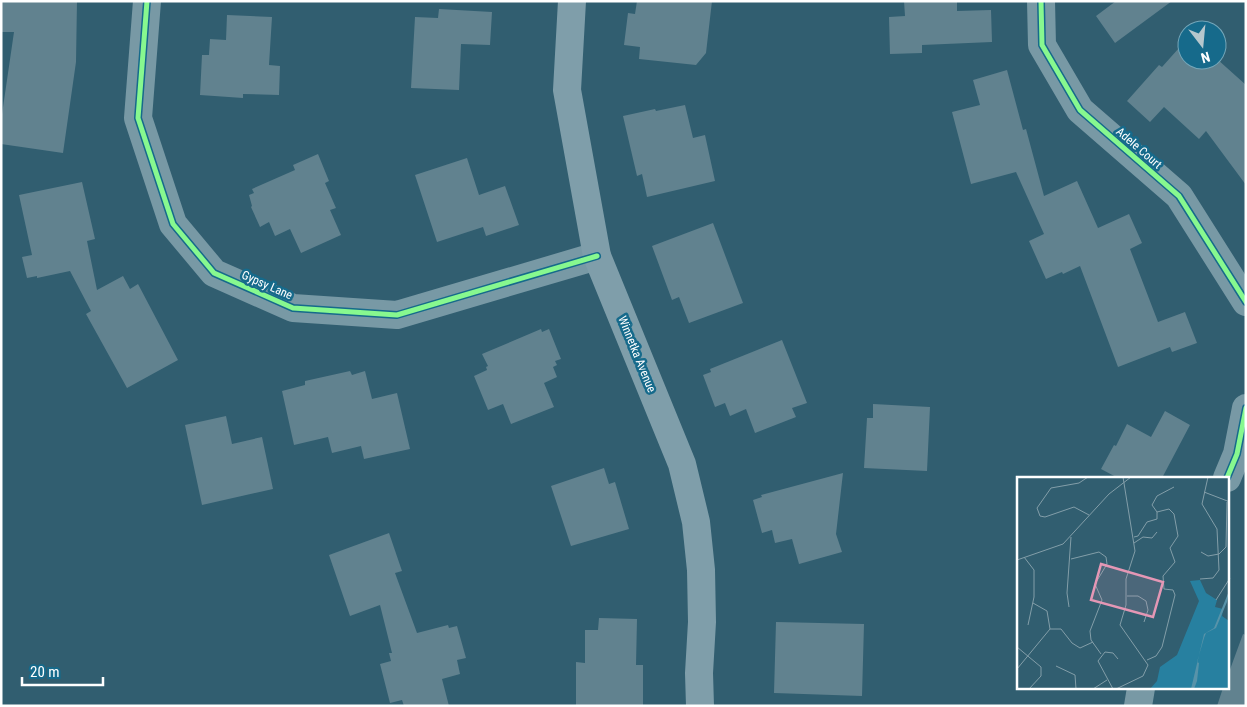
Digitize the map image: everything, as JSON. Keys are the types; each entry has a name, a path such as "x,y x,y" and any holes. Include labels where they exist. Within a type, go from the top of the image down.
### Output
{"main road":[{"name":"Winnetka Avenue","path":"572,1 567,90 597,256 682,464 696,522 701,570 700,706"}],"street":[{"name":"Gypsy Lane","path":"147,1 138,118 172,224 214,273 293,308 397,315 597,256"},
{"name":"Adele Court","path":"1041,1 1042,45 1080,110 1179,196 1246,302"},
{"path":"1227,477 1237,454 1246,408"},
{"path":"1138,706 1141,690"}],"building":[{"path":"1,1 77,1 76,62 63,153 1,144 1,121 14,32 1,32"},
{"path":"637,1 712,1 706,53 696,65 639,59 640,47 624,45 628,13 635,14"},
{"path":"904,1 957,1 957,11 991,10 992,42 922,45 922,53 890,54 889,17 905,16"},
{"path":"1116,1 1172,1 1115,43 1096,16"},
{"path":"439,9 492,12 490,45 461,44 459,90 411,88 415,17 438,18"},
{"path":"227,15 272,17 269,65 280,66 279,95 243,94 243,98 200,95 202,55 209,55 210,39 226,40"},
{"path":"1177,50 1177,70 1227,70 1227,68 1246,85 1246,185 1206,131 1199,139 1164,107 1150,122 1127,101 1159,65 1162,67"},
{"path":"1007,70 1023,130 1026,129 1044,196 1077,181 1098,228 1129,214 1142,243 1130,249 1158,322 1185,312 1197,343 1172,352 1170,347 1118,367 1080,266 1046,279 1029,241 1044,234 1016,172 971,184 952,112 980,105 973,80"},
{"path":"685,105 693,138 705,135 715,181 647,197 642,174 637,176 623,116"},
{"path":"318,154 329,181 325,183 336,208 330,210 341,235 301,253 290,229 275,236 269,222 260,227 251,207 249,195 254,193 252,189 295,170 293,165"},
{"path":"467,158 479,195 505,186 519,225 486,236 483,227 437,242 415,175"},
{"path":"82,182 95,239 87,241 97,290 123,276 130,289 138,284 178,360 127,388 86,314 91,311 70,271 37,278 37,276 27,278 22,257 32,255 19,195"},
{"path":"713,223 743,303 689,323 679,297 672,300 652,246"},
{"path":"541,329 542,332 549,329 561,359 555,361 557,365 553,367 557,377 544,383 554,407 511,424 503,404 488,410 474,376 487,370 486,367 488,366 482,354"},
{"path":"782,340 807,403 792,408 796,417 755,433 746,409 730,416 725,403 715,407 703,375 711,372 710,369"},
{"path":"350,371 352,375 365,371 372,399 397,393 410,449 364,459 361,446 332,453 328,437 294,445 282,391 305,385 305,381"},
{"path":"873,404 930,407 927,471 864,468 867,418 873,418"},
{"path":"1165,411 1190,425 1163,477 1116,477 1101,469 1127,424 1151,437"},
{"path":"226,416 232,444 262,437 273,489 202,505 185,425"},
{"path":"604,468 609,484 615,482 629,529 571,546 551,486"},
{"path":"843,473 836,534 842,552 799,564 792,539 775,543 772,530 762,533 753,500 762,497 761,495"},
{"path":"389,533 402,571 395,573 417,633 448,625 449,628 457,626 466,658 457,660 460,674 442,679 449,706 404,706 402,700 390,703 380,664 391,661 389,653 392,653 380,605 350,616 329,555"},
{"path":"599,618 637,619 636,665 643,665 643,706 576,706 576,662 585,663 585,630 598,630"},
{"path":"776,622 864,624 862,696 774,693"},
{"path":"1243,634 1246,635 1246,706 1217,706 1222,690 1230,690 1230,670"}],"cycle path":[{"path":"147,1 138,118 173,224 214,273 293,308 397,315 597,256"},
{"path":"1041,1 1042,45 1080,110 1179,196 1246,302"},
{"path":"1227,477 1237,454 1246,408"}]}
